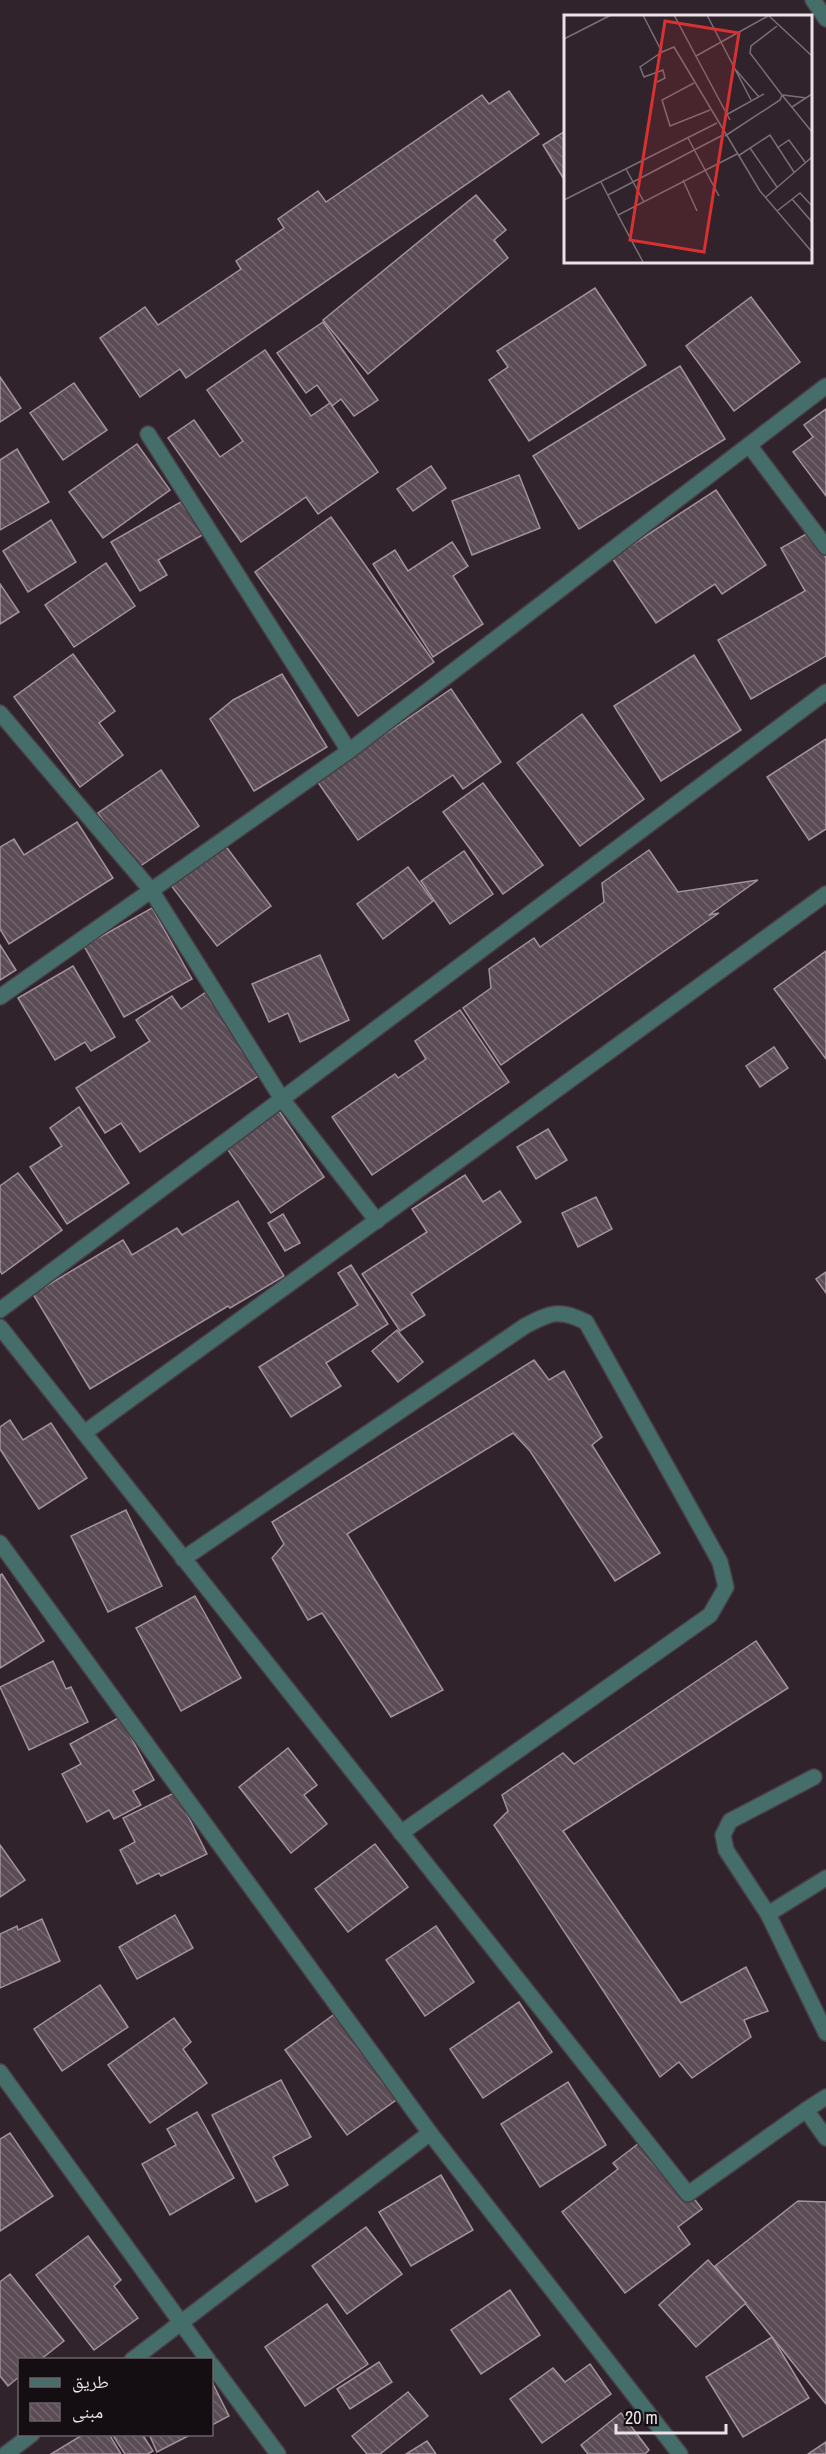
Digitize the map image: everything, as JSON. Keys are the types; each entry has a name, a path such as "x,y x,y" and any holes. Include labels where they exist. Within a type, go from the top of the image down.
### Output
{"street":[{"path":"813,0 826,18"},
{"path":"0,997 350,751 826,386"},
{"path":"148,434 350,751"},
{"path":"749,445 826,547"},
{"path":"0,1310 826,692"},
{"path":"0,713 151,890 282,1099 377,1221"},
{"path":"84,1433 826,894"},
{"path":"183,1559 525,1326 547,1315 569,1313 585,1322 720,1562 726,1587 710,1615 401,1833"},
{"path":"0,1327 688,2194 826,2097"},
{"path":"0,1543 430,2133 680,2454"},
{"path":"814,1777 730,1821 723,1835 726,1850 768,1914 826,2033"},
{"path":"768,1914 826,1878"},
{"path":"0,2072 206,2358"},
{"path":"806,2110 826,2138"},
{"path":"135,2358 430,2133"},
{"path":"213,2366 278,2454"},
{"path":"6,2454 29,2436"}],"building":[{"path":"509,91 539,134 186,378 180,369 140,397 100,338 145,307 158,325 241,269 236,261 284,228 278,219 318,191 326,202 482,95 489,104"},
{"path":"564,132 564,179 543,145"},
{"path":"476,195 506,230 494,240 508,258 368,374 323,320"},
{"path":"595,288 646,365 529,441 489,380 508,367 497,351"},
{"path":"751,297 800,362 734,411 686,346"},
{"path":"323,322 378,400 354,416 341,399 332,406 317,385 306,393 277,353"},
{"path":"265,350 311,416 330,403 378,472 318,514 306,497 241,542 168,438 194,420 220,457 243,441 207,390"},
{"path":"680,366 725,439 579,529 533,456"},
{"path":"0,377 21,408 0,422"},
{"path":"74,383 107,430 63,460 30,413"},
{"path":"826,409 826,496 793,452 813,437 804,425"},
{"path":"137,444 170,490 103,538 69,492"},
{"path":"17,449 49,502 0,530 0,460"},
{"path":"431,466 446,488 413,511 397,489"},
{"path":"519,475 540,528 472,555 452,501"},
{"path":"716,490 766,565 722,594 715,584 656,623 612,558"},
{"path":"186,499 206,533 158,560 167,575 140,591 111,542"},
{"path":"331,517 434,662 358,716 255,572"},
{"path":"51,520 76,562 28,592 3,551"},
{"path":"810,532 826,558 826,656 751,699 718,640 805,591 781,548"},
{"path":"452,542 468,566 453,576 483,624 433,657 373,564 395,550 408,571"},
{"path":"106,563 135,606 74,647 45,605"},
{"path":"0,584 19,612 0,624"},
{"path":"73,654 115,711 99,723 123,755 80,787 14,697"},
{"path":"694,655 741,730 661,781 614,706"},
{"path":"282,674 327,747 254,791 210,719 233,700"},
{"path":"451,689 501,762 463,789 453,775 358,840 317,781"},
{"path":"582,714 644,799 580,846 517,763"},
{"path":"826,739 826,829 809,840 767,777"},
{"path":"161,770 199,826 136,869 98,813"},
{"path":"483,783 543,865 503,894 443,812"},
{"path":"77,822 113,878 9,944 0,929 0,847 14,839 24,855"},
{"path":"224,844 271,906 217,946 170,884"},
{"path":"649,850 678,892 758,880 709,915 719,913 501,1065 463,1008 491,988 489,969 534,938 540,947 604,902 602,883"},
{"path":"464,851 493,894 450,924 421,881"},
{"path":"408,867 433,901 383,939 357,904"},
{"path":"152,908 192,979 124,1017 84,946"},
{"path":"0,945 16,970 0,980"},
{"path":"826,951 826,1059 774,989"},
{"path":"320,955 349,1020 300,1042 288,1013 269,1022 252,984"},
{"path":"73,966 115,1037 91,1051 85,1042 55,1060 18,998"},
{"path":"206,992 260,1075 140,1152 121,1123 105,1133 76,1088 150,1041 136,1020 172,996 181,1009"},
{"path":"460,1010 509,1082 372,1175 332,1117 395,1074 398,1078 426,1059 415,1041"},
{"path":"774,1047 788,1068 760,1087 746,1066"},
{"path":"79,1107 129,1183 67,1224 30,1167 62,1146 50,1128"},
{"path":"279,1111 324,1177 271,1213 226,1147"},
{"path":"548,1129 567,1160 536,1179 517,1147"},
{"path":"18,1173 62,1230 2,1274 0,1271 0,1186"},
{"path":"465,1175 483,1202 500,1191 521,1222 411,1294 425,1315 400,1331 362,1274 427,1232 412,1209"},
{"path":"596,1197 612,1229 578,1247 562,1213"},
{"path":"238,1201 284,1276 230,1308 228,1306 90,1389 33,1294 123,1240 132,1255 177,1228 182,1235"},
{"path":"283,1214 300,1243 285,1251 268,1223"},
{"path":"351,1265 388,1324 326,1363 341,1386 291,1417 259,1367 358,1305 338,1273"},
{"path":"826,1272 826,1293 816,1279"},
{"path":"397,1330 423,1362 398,1382 372,1351"},
{"path":"534,1360 549,1380 564,1371 602,1437 592,1445 660,1553 615,1581 530,1451 513,1433 347,1534 443,1690 391,1717 322,1613 308,1620 272,1558 284,1544 272,1522"},
{"path":"10,1420 23,1440 51,1423 87,1478 39,1509 0,1449 0,1427"},
{"path":"126,1510 162,1586 108,1612 71,1536"},
{"path":"2,1574 44,1641 0,1668 0,1575"},
{"path":"195,1596 241,1678 181,1711 136,1628"},
{"path":"756,1641 788,1688 563,1831 681,2003 746,1967 768,2011 744,2020 751,2037 692,2078 679,2062 660,2077 494,1825 508,1811 502,1795 563,1753 574,1764"},
{"path":"53,1661 66,1689 71,1687 88,1722 29,1750 0,1687"},
{"path":"120,1717 154,1780 133,1791 141,1805 114,1819 109,1810 87,1822 62,1774 81,1764 70,1744"},
{"path":"288,1748 317,1785 304,1795 327,1824 291,1853 239,1787"},
{"path":"176,1792 207,1854 161,1876 159,1873 137,1884 120,1850 135,1842 123,1818"},
{"path":"375,1844 408,1887 348,1932 315,1889"},
{"path":"0,1845 25,1880 0,1897"},
{"path":"175,1915 193,1948 137,1979 119,1947"},
{"path":"42,1919 60,1961 0,1988 0,1934 17,1926 18,1930"},
{"path":"436,1926 474,1982 425,2016 386,1960"},
{"path":"100,1985 128,2027 62,2071 34,2029"},
{"path":"519,2002 552,2052 483,2098 450,2049"},
{"path":"336,2013 399,2098 347,2135 285,2050"},
{"path":"174,2018 191,2042 183,2049 207,2083 150,2123 108,2065"},
{"path":"281,2080 311,2137 273,2157 288,2185 256,2202 212,2115"},
{"path":"568,2082 606,2145 540,2187 501,2124"},
{"path":"197,2112 234,2178 170,2215 142,2164 176,2145 167,2129"},
{"path":"10,2133 53,2196 0,2231 0,2139"},
{"path":"647,2137 702,2209 678,2227 690,2244 625,2293 562,2212 618,2169 613,2163"},
{"path":"441,2175 473,2230 411,2266 379,2212"},
{"path":"798,2201 826,2202 826,2404 715,2266"},
{"path":"366,2227 402,2274 347,2314 312,2266"},
{"path":"88,2236 121,2280 114,2286 138,2318 94,2350 36,2275"},
{"path":"708,2260 746,2303 696,2347 659,2305"},
{"path":"10,2274 64,2341 43,2358 18,2358 18,2378 8,2386 0,2376 0,2282"},
{"path":"510,2290 540,2335 481,2374 451,2330"},
{"path":"327,2304 368,2364 305,2406 265,2347"},
{"path":"772,2337 809,2398 743,2437 706,2377"},
{"path":"379,2362 392,2382 350,2409 337,2389"},
{"path":"590,2364 611,2394 542,2443 510,2399 553,2368 565,2382"},
{"path":"213,2384 229,2416 213,2424"},
{"path":"408,2392 428,2416 380,2454 367,2454 352,2436"},
{"path":"621,2413 649,2450 645,2454 588,2454 581,2445"},
{"path":"81,2436 110,2436 121,2454 51,2454"},
{"path":"113,2436 143,2436 153,2451 148,2454 125,2454"},
{"path":"150,2436 188,2436 157,2452"},
{"path":"427,2441 436,2454 406,2454"},
{"path":"826,2442 826,2454 808,2454"}]}
